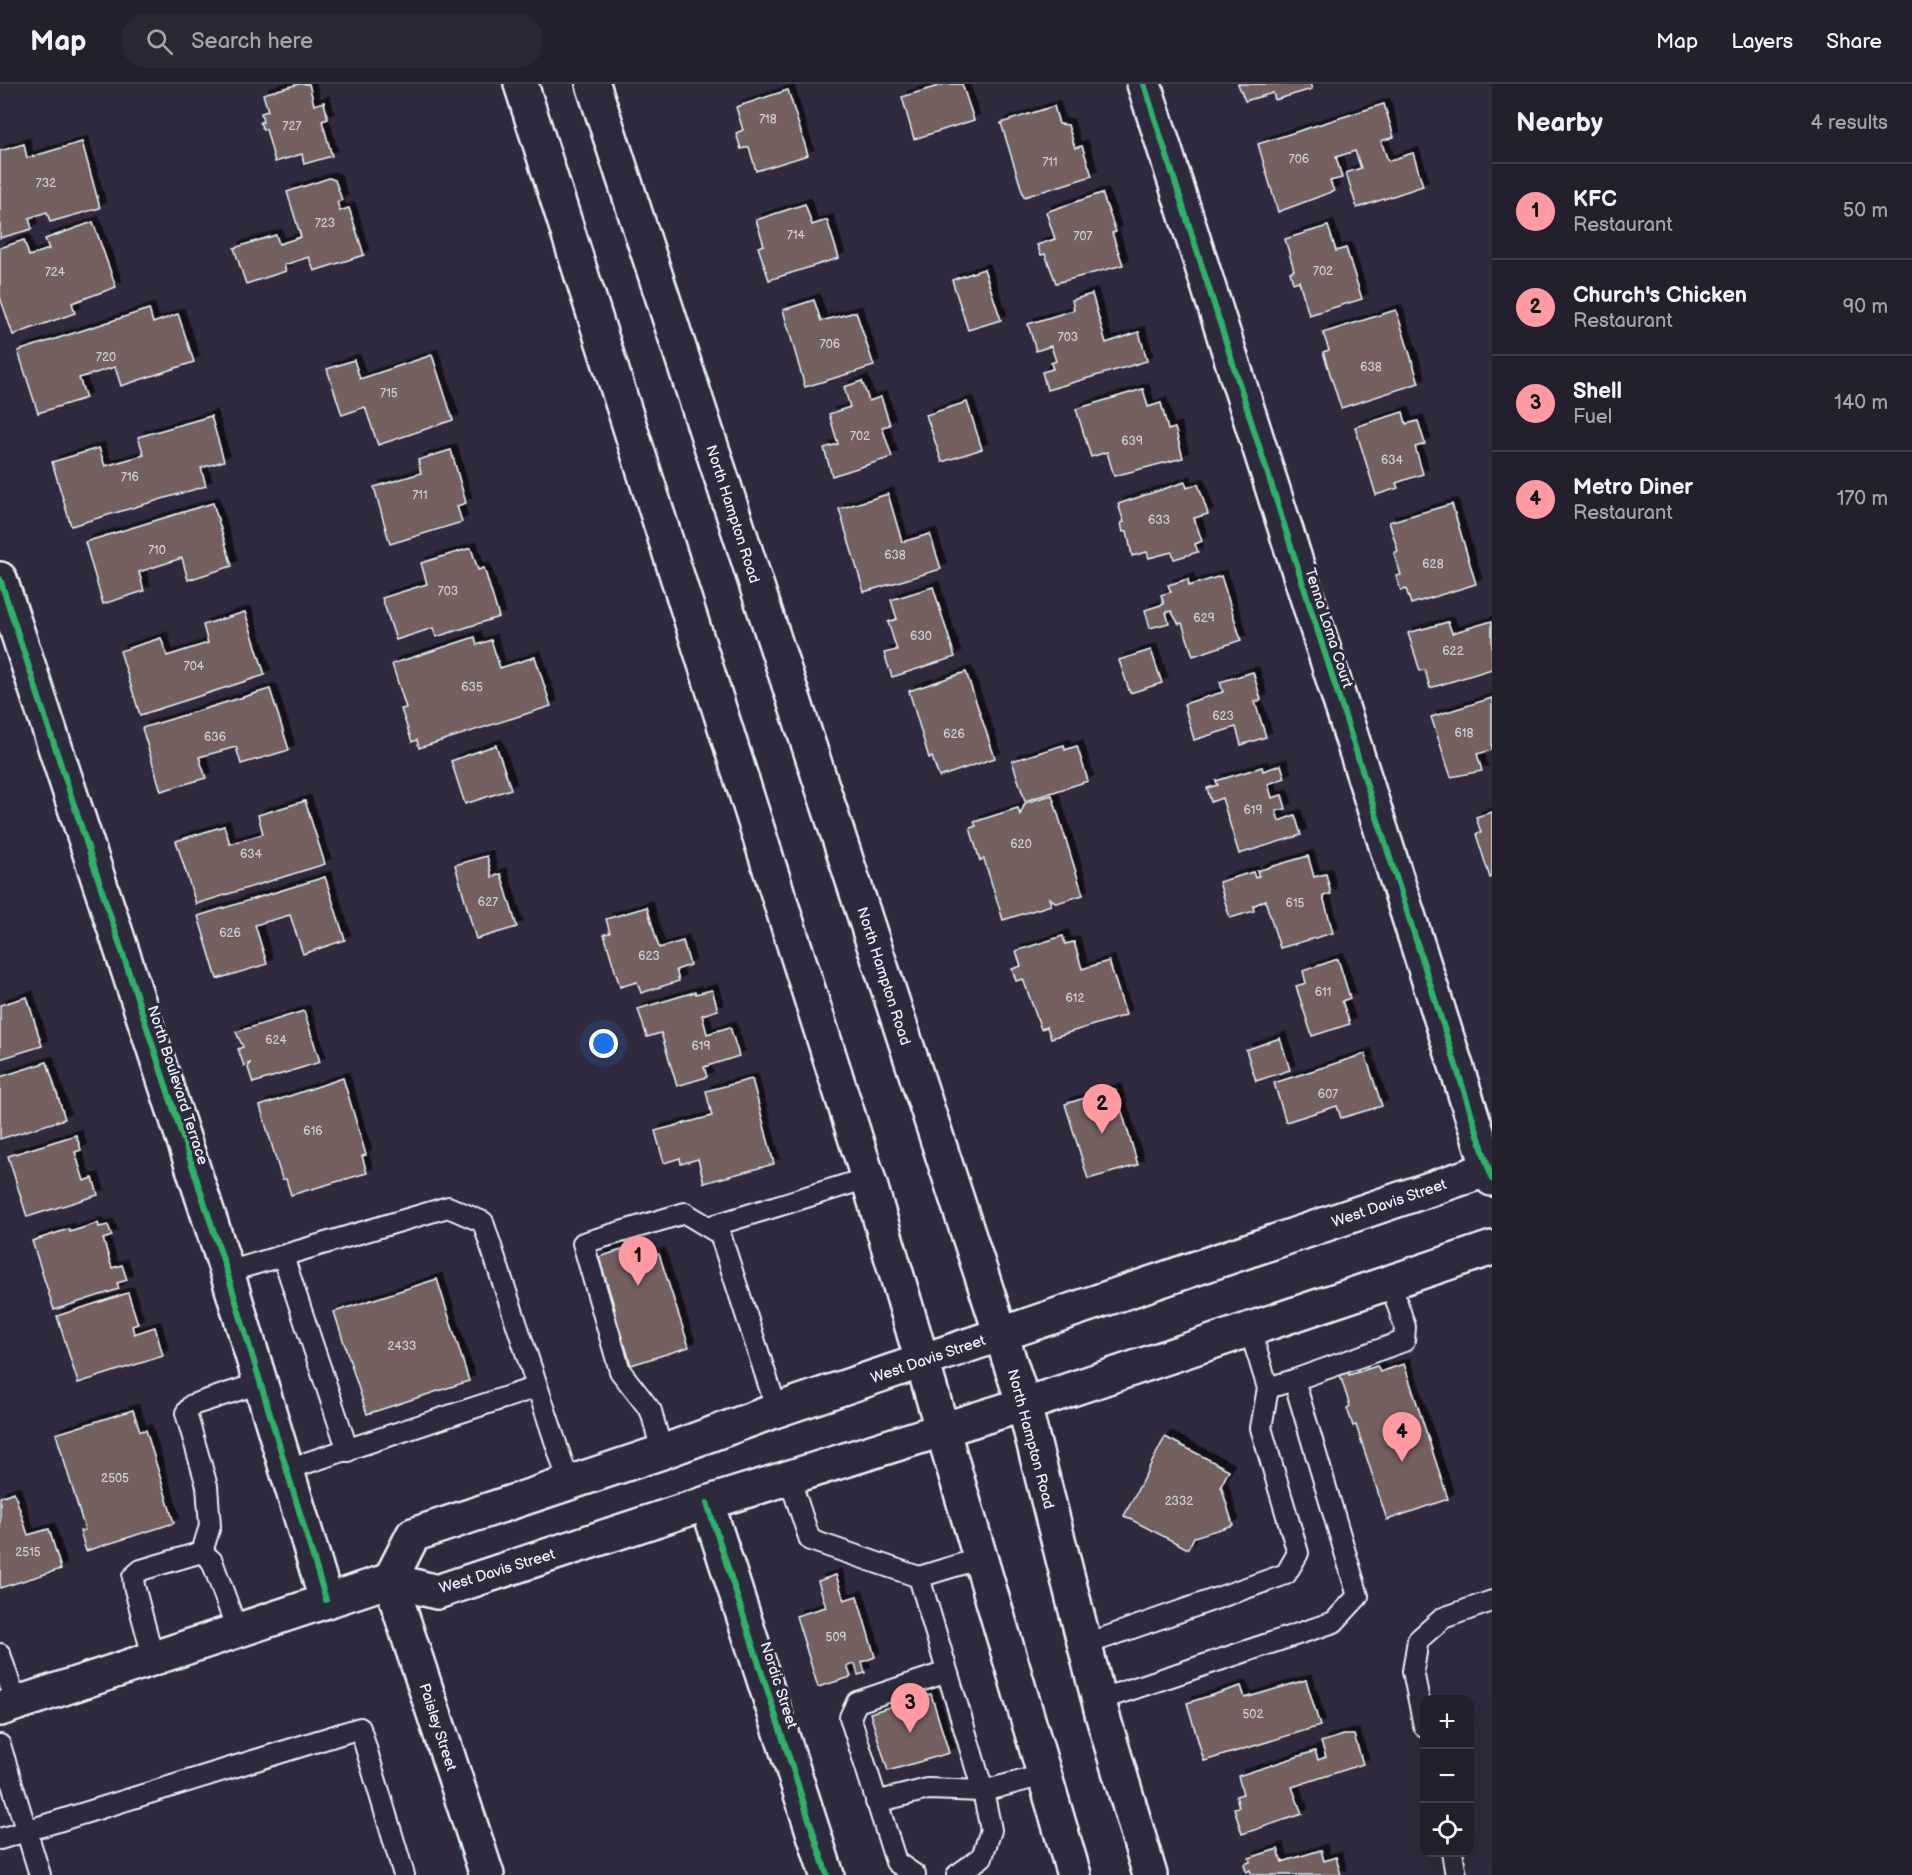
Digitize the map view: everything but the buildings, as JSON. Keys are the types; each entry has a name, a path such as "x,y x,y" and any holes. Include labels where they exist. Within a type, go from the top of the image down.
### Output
{"main road":[{"path":"521,84 868,1178 1074,1875"},
{"name":"North Hampton Road","path":"592,84 1024,1405 1099,1700 1129,1810 1150,1875"},
{"name":"Tenna Loma Court","path":"1144,84 1491,1172"},
{"name":"North Boulevard Terrace","path":"0,579 227,1272 326,1600"},
{"name":"West Davis Street","path":"1491,1172 1001,1334 777,1410 663,1452 413,1535 390,1580 437,1592 707,1503 1024,1405 1492,1248"},
{"name":"Nordic Street","path":"707,1503 827,1875"},
{"path":"8,1706 390,1580"},
{"name":"Paisley Street","path":"390,1580 487,1875"}],"lane":[{"path":"709,1227 868,1178"},
{"path":"227,1272 448,1207 483,1222 569,1484"},
{"path":"663,1452 651,1411 620,1371 583,1243 685,1213 720,1234 777,1410"},
{"path":"283,1256 348,1451"},
{"path":"1268,1388 1404,1341 1405,1327 1390,1282"},
{"path":"1084,1644 1286,1574 1298,1553 1261,1428 1268,1388 1250,1330"},
{"path":"1099,1700 1334,1622 1358,1596 1294,1380"},
{"path":"202,1552 210,1526 207,1486 186,1413 192,1405 260,1383"},
{"path":"288,1469 537,1387"},
{"path":"789,1477 810,1540 919,1577 981,1558"},
{"path":"202,1552 212,1561 237,1630"},
{"path":"153,1657 133,1577 141,1570 202,1552"},
{"path":"919,1577 983,1791 991,1830 981,1857 957,1875"},
{"path":"1420,1703 1413,1671 1418,1640 1443,1618 1492,1601"},
{"path":"0,1654 8,1706"},
{"path":"915,1875 896,1862 850,1717 857,1702 947,1672"},
{"path":"0,1839 360,1728 404,1875"},
{"path":"0,1745 40,1875"},
{"path":"876,1802 928,1789 983,1791 1044,1775"},
{"path":"1453,1857 1456,1875"}],"cycle path":[{"path":"1144,84 1492,1179"},
{"path":"0,579 227,1272 326,1600"},
{"path":"707,1503 827,1875"}],"place":[{"name":"Church's Chicken","path":"1102,1134"},
{"name":"KFC","path":"638,1286"},
{"name":"Metro Diner","path":"1402,1462"},
{"name":"Shell","path":"910,1733"}]}
